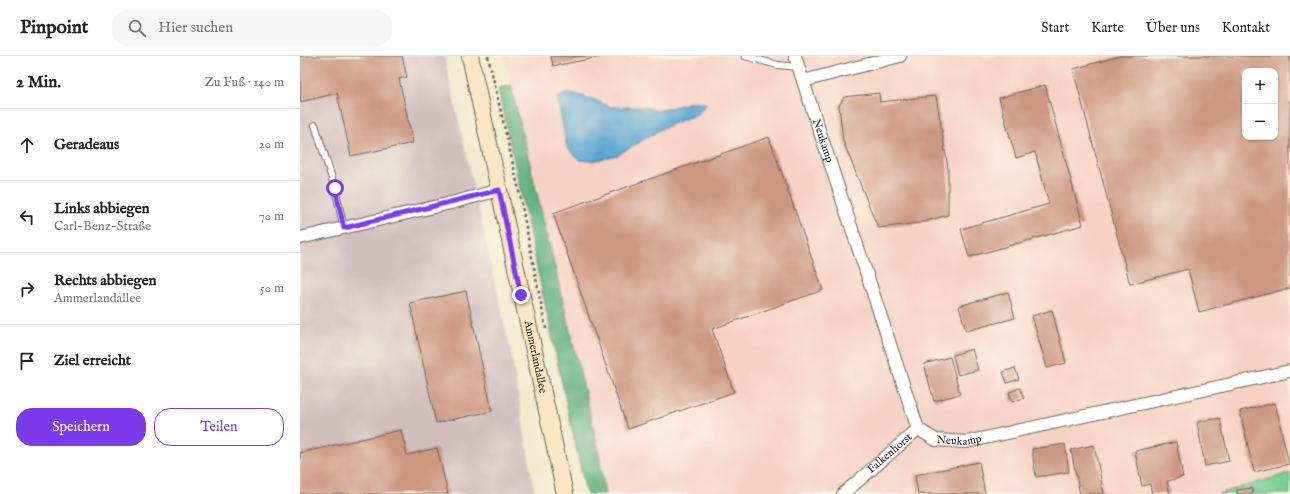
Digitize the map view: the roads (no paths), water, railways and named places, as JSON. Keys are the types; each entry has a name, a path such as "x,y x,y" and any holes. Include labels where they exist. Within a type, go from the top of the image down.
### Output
{"main road":[{"name":"Ammerlandallee","path":"470,56 565,494"}],"street":[{"path":"804,81 900,56"},
{"name":"Neukamp","path":"797,62 918,429 936,440 966,442 1290,371"},
{"path":"300,238 499,190"},
{"name":"Falkenhorst","path":"843,494 918,429"}],"lane":[{"path":"745,56 778,65 797,62"},
{"path":"315,125 335,188 344,228"}],"water":[{"path":"569,92 595,100 610,107 644,107 657,111 696,101 707,104 697,114 663,128 618,155 593,161 580,160 567,148 557,98"}]}
